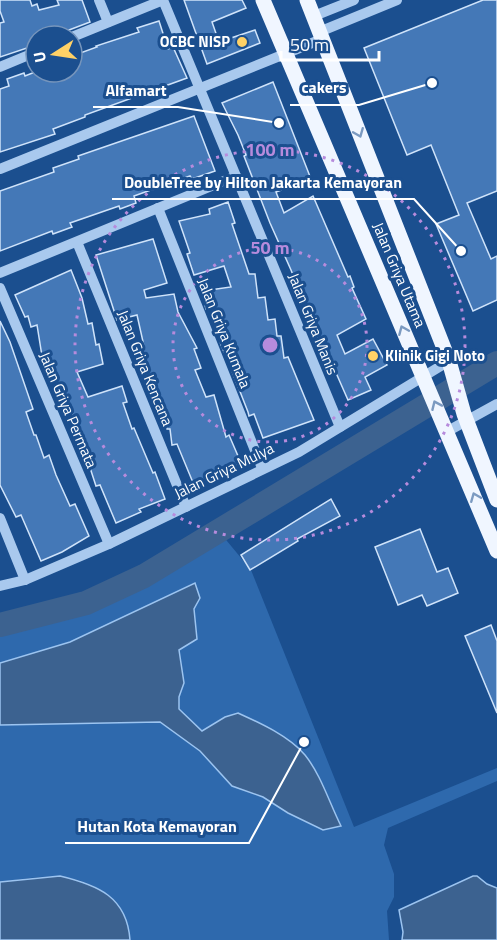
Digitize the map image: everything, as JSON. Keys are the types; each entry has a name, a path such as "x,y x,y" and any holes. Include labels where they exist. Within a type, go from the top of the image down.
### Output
{"main road":[{"name":"Jalan Griya Utama","path":"263,0 497,551"},
{"name":"Jalan Griya Utama","path":"307,0 450,367 497,500"}],"street":[{"path":"99,0 108,22"},
{"path":"84,32 163,0"},
{"name":"Jalan Griya Manis","path":"163,0 340,427"},
{"path":"314,16 354,0"},
{"path":"0,169 285,54 397,0"},
{"path":"0,67 24,57"},
{"path":"0,273 236,176"},
{"name":"Jalan Griya Kumala","path":"158,208 262,468"},
{"name":"Jalan Griya Kencana","path":"76,242 186,507"},
{"name":"Jalan Griya Permata","path":"0,288 109,544"},
{"name":"Jalan Griya Mulya","path":"0,586 25,580 109,544 186,507 262,468 299,452 450,367"},
{"path":"446,429 466,417 497,404"},
{"path":"0,518 25,580"}],"shaded area":[{"path":"222,535 251,570 354,827 497,768 497,781 388,828 384,845 394,874 394,897 387,911 389,940 130,940 128,927 116,905 98,888 87,883 54,877 0,882 0,725 160,722 200,751 232,786 263,797 288,813 340,825 316,771 303,753 269,727 225,717 202,731 179,709 179,697 184,683 179,650 197,639 194,609 112,624 70,642 0,663 0,633 80,612 126,590"},
{"path":"195,583 200,598 194,609 197,639 179,650 184,683 179,697 179,709 202,731 225,717 238,713 291,742 305,755 316,771 341,826 323,830 288,813 263,797 232,786 200,751 160,722 0,725 0,663 70,642"},
{"path":"60,876 98,889 117,903 128,925 130,940 0,940 0,882"},
{"path":"473,876 497,888 497,940 402,940 399,910"}],"building":[{"path":"0,0 30,0 32,6 37,4 39,10 59,5 57,0 82,0 90,22 84,24 24,24 24,49 0,57 0,23 4,22 0,11"},
{"path":"184,0 242,0 246,8 212,22 219,42 255,30 260,43 207,64"},
{"path":"483,0 497,0 497,191 467,203 491,259 497,256 497,300 473,311 436,224 459,215 431,145 407,155 364,48"},
{"path":"159,21 168,49 173,47 187,78 85,115 85,117 53,129 55,134 0,152 0,89 9,86 7,79 24,73 24,84 84,84 84,52 139,32 137,28"},
{"path":"273,82 311,179 276,192 284,213 313,196 348,277 350,276 354,287 352,288 366,319 337,335 345,354 373,339 387,365 365,377 371,390 348,400 329,357 327,358 322,348 270,223 238,135 222,103"},
{"path":"194,116 215,171 192,179 190,176 134,196 136,203 120,209 119,206 70,223 72,227 53,234 52,231 0,251 0,191 54,172 53,168 79,159 78,156"},
{"path":"228,202 235,223 232,224 249,274 255,274 258,298 265,297 268,320 275,319 277,336 281,336 284,358 288,357 314,420 263,438 254,414 249,416 232,371 230,352 224,352 220,342 212,308 206,309 205,305 203,291 231,287 224,266 194,275 187,254 190,253 179,221 210,214 209,209"},
{"path":"153,239 167,283 144,290 146,298 174,294 178,312 197,348 194,349 201,368 195,370 206,397 214,395 226,437 229,435 241,463 194,485 177,444 172,445 170,429 167,429 160,408 149,387 137,349 144,346 137,315 117,320 96,255"},
{"path":"71,270 82,298 88,324 92,323 96,345 99,344 103,364 77,372 88,397 122,386 127,402 123,403 132,429 134,428 153,473 155,472 165,499 139,509 141,512 116,523 100,485 96,486 68,400 60,403 55,391 60,389 49,370 45,355 42,356 37,325 31,327 28,316 25,317 15,295"},
{"path":"0,321 10,342 33,409 26,412 34,435 36,435 44,458 49,455 70,506 75,504 89,536 41,561 21,515 16,517 0,485"},
{"path":"331,499 340,516 297,539 298,541 250,570 241,555"},
{"path":"420,529 437,572 448,568 458,593 427,606 422,595 398,605 375,547"},
{"path":"491,625 497,641 497,713 465,636"}],"waterway":[{"path":"0,625 86,603 144,576 497,363"}],"place":[{"name":"OCBC NISP","path":"242,42"},
{"name":"cakers","path":"432,83"},
{"name":"Alfamart","path":"279,123"},
{"name":"DoubleTree by Hilton Jakarta Kemayoran","path":"461,251"},
{"name":"Klinik Gigi Noto","path":"373,356"},
{"name":"Hutan Kota Kemayoran","path":"304,742"}]}
